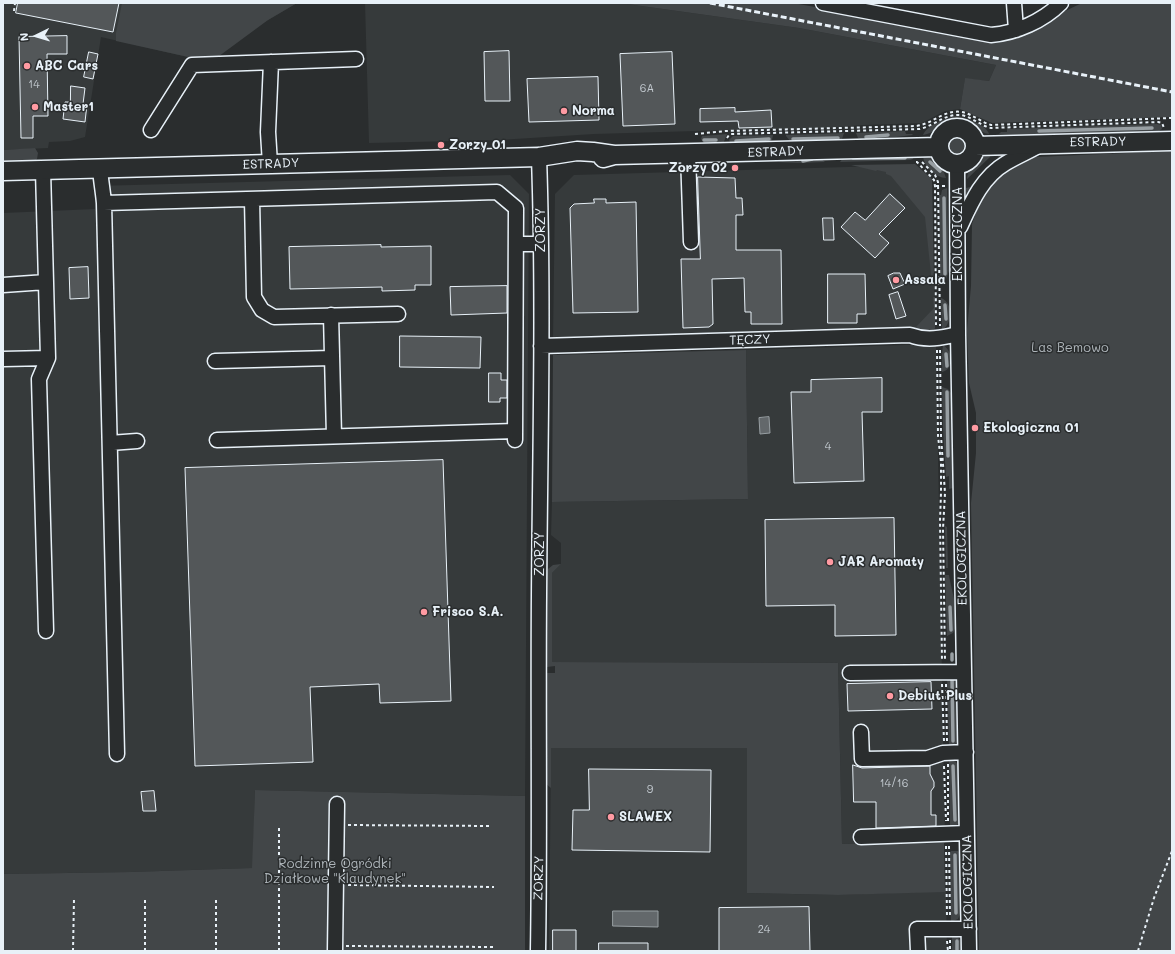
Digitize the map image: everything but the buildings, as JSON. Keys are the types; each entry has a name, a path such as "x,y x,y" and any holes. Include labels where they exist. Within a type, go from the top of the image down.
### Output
{"main road":[{"path":"956,127 963,128 974,138 989,141 974,152 958,177 949,162 940,154 938,147 939,140 943,134 949,129 956,127"},
{"name":"ESTRADY","path":"989,141 1043,144 1170,141"},
{"name":"ESTRADY","path":"3,171 539,157 577,162 614,156 938,147"}],"street":[{"path":"822,3 991,35 1003,34 1016,30 1051,13 1061,3"},
{"path":"1014,3 1016,30"},
{"path":"151,130 192,65 356,59"},
{"path":"270,164 268,132 271,62"},
{"path":"958,231 977,192 992,173 1006,163 1043,144"},
{"path":"688,154 691,242"},
{"name":"ZORZY","path":"538,951 540,851 539,642 541,346 541,196 539,157"},
{"path":"100,169 101,189 104,204 117,754"},
{"path":"43,170 48,358 39,379 46,631"},
{"name":"EKOLOGICZNA","path":"958,177 958,334 969,951"},
{"path":"104,204 497,192 516,208 515,435 334,436 217,440"},
{"path":"252,199 254,297 262,310 274,317 398,314"},
{"path":"516,244 541,244"},
{"path":"3,284 46,282"},
{"path":"331,315 334,436"},
{"name":"TĘCZY","path":"541,346 910,335 920,339 940,338 958,334"},
{"path":"3,359 48,358"},
{"path":"215,361 332,358"},
{"path":"110,442 137,441"},
{"path":"850,673 964,672"},
{"path":"861,732 862,759 928,758 946,753 966,752"},
{"path":"335,948 337,804"},
{"path":"860,837 966,833"},
{"path":"918,951 918,930 969,928"}],"path":[{"path":"14,11 15,3"},
{"path":"696,134 726,131 916,126 924,125 945,114 958,112 968,114 987,124 1004,126 1158,122 1164,125 1170,141"},
{"path":"727,153 726,139 727,136 731,134 920,129 943,118 955,115 967,116 987,127 989,141"},
{"path":"989,141 1004,126 1172,118"},
{"path":"989,141 996,132 1005,130 1004,126"},
{"path":"912,162 917,162 934,180 935,186 938,186"},
{"path":"938,186 958,177"},
{"path":"944,671 943,529 945,493 941,436 938,182 958,177"},
{"path":"941,493 940,521 949,951"},
{"path":"336,825 491,826"},
{"path":"279,827 279,951"},
{"path":"1138,951 1154,898 1172,851"},
{"path":"336,885 494,887"},
{"path":"73,951 74,898"},
{"path":"145,899 145,951"},
{"path":"216,899 216,951"},
{"path":"335,948 493,947"}],"shaded area":[{"path":"3,3 297,3 268,20 192,58 101,37 85,137 70,141 49,142 48,148 3,150"},
{"path":"365,3 620,3 799,28 996,65 989,81 965,79 960,109 945,111 922,123 864,125 800,130 776,129 594,134 499,140 369,143"},
{"path":"916,165 932,180 935,330 553,339 555,194 574,175"},
{"path":"510,175 529,194 525,796 255,790 253,868 3,874 3,213 95,209 95,186"},
{"path":"936,344 945,843 842,844 838,663 552,662 552,573 561,564 561,543 551,535 552,502 748,499 746,350"},
{"path":"769,417 770,433 760,434 759,418"},
{"path":"551,748 748,748 747,893 838,895 946,891 947,951 549,951"},
{"path":"613,911 658,911 658,927 613,926"}],"green space":[{"path":"122,3 297,3 268,20 211,62 116,41 116,33"},
{"path":"620,3 793,3 1002,41 1082,3 1172,3 1172,121 1171,117 992,123 960,109 965,78 989,81 996,65 799,28"},
{"path":"958,116 971,120 980,125 989,134 982,132 966,120 956,119 946,122 928,134 923,135 925,131 933,125"},
{"path":"1161,125 1162,129 1156,133 1040,135 999,134 1001,132 1007,132 1007,129"},
{"path":"905,131 906,134 913,135 862,141 858,138 856,133"},
{"path":"844,133 840,141 791,142 786,136 786,135"},
{"path":"727,134 723,144 705,145 701,139 702,136"},
{"path":"773,135 772,140 769,142 731,144 729,140 733,136"},
{"path":"957,135 965,138 968,146 965,154 957,157 949,154 946,146 949,138"},
{"path":"35,148 38,153 35,161 3,162 3,150"},
{"name":"Las Bemowo","path":"1172,151 1172,951 979,951 971,503 976,453 976,413 969,383 967,330 971,286 972,224 980,201 994,180 1010,167 1035,157"},
{"path":"1011,152 966,199 966,188 970,187 985,169 998,159 999,153"},
{"path":"990,154 990,157 967,179 969,170 975,163 982,157"},
{"path":"923,155 931,158 938,164 943,170 946,178 938,176 931,171 925,163"},
{"path":"914,156 913,159 910,160 840,162 843,158"},
{"path":"801,157 820,158 825,162 778,162"},
{"path":"915,164 932,179 934,284 932,284 925,217 891,176 886,174 886,172 851,165"},
{"path":"947,188 949,271 946,279 940,282 939,195 941,195 942,190"},
{"path":"933,297 935,297 935,328 931,331 919,331 916,327 934,308"},
{"path":"941,298 948,304 950,309 950,319 942,331"},
{"path":"943,345 951,355 951,364 942,372 942,354"},
{"path":"746,350 748,499 552,502 553,355"},
{"path":"942,387 948,389 951,393 953,488 949,489 949,476 946,477"},
{"path":"945,526 947,527 948,568 946,568"},
{"path":"561,564 552,573 552,662 838,663 842,844 944,843 945,892 838,895 747,893 747,748 551,748 551,788 546,784 544,676 547,673 555,673 555,666 547,667 545,664 546,577 548,569 553,565"},
{"path":"945,575 949,575 956,613 953,633 947,636"},
{"path":"947,675 955,679 956,682 958,741 949,747"},
{"path":"949,760 955,761 958,765 959,823 950,828"},
{"name":"Rodzinne Ogródki Działkowe \"Klaudynek\"","path":"255,790 525,796 525,951 3,951 3,874 252,868"},
{"path":"951,851 958,851 960,853 960,914 958,919 951,922 950,853"},
{"path":"952,935 960,940 962,951 952,951"}],"waterway":[{"path":"1039,131 1152,128"},
{"path":"866,137 888,135"},
{"path":"793,139 838,138"},
{"path":"736,141 769,139"},
{"path":"704,140 716,140"},
{"path":"853,158 905,158"},
{"path":"803,161 812,159"},
{"path":"930,162 940,171"},
{"path":"944,198 945,274"},
{"path":"945,305 946,319"},
{"path":"946,354 947,366"},
{"path":"947,392 948,456"},
{"path":"950,607 951,630"},
{"path":"952,654 952,660"},
{"path":"952,678 953,741"},
{"path":"953,766 955,820"},
{"path":"955,855 956,913"},
{"path":"957,941 957,951"}],"railway":[{"path":"710,3 1172,92"}],"place":[{"name":"ABC Cars","path":"27,66"},
{"name":"Master1","path":"35,107"},
{"name":"Norma","path":"564,111"},
{"name":"Zorzy 01","path":"441,145"},
{"name":"Zorzy 02","path":"735,168"},
{"name":"Assala","path":"896,280"},
{"name":"Ekologiczna 01","path":"975,428"},
{"name":"JAR Aromaty","path":"830,562"},
{"name":"Frisco S.A.","path":"424,612"},
{"name":"Debiut Plus","path":"890,696"},
{"name":"SLAWEX","path":"611,817"}]}
